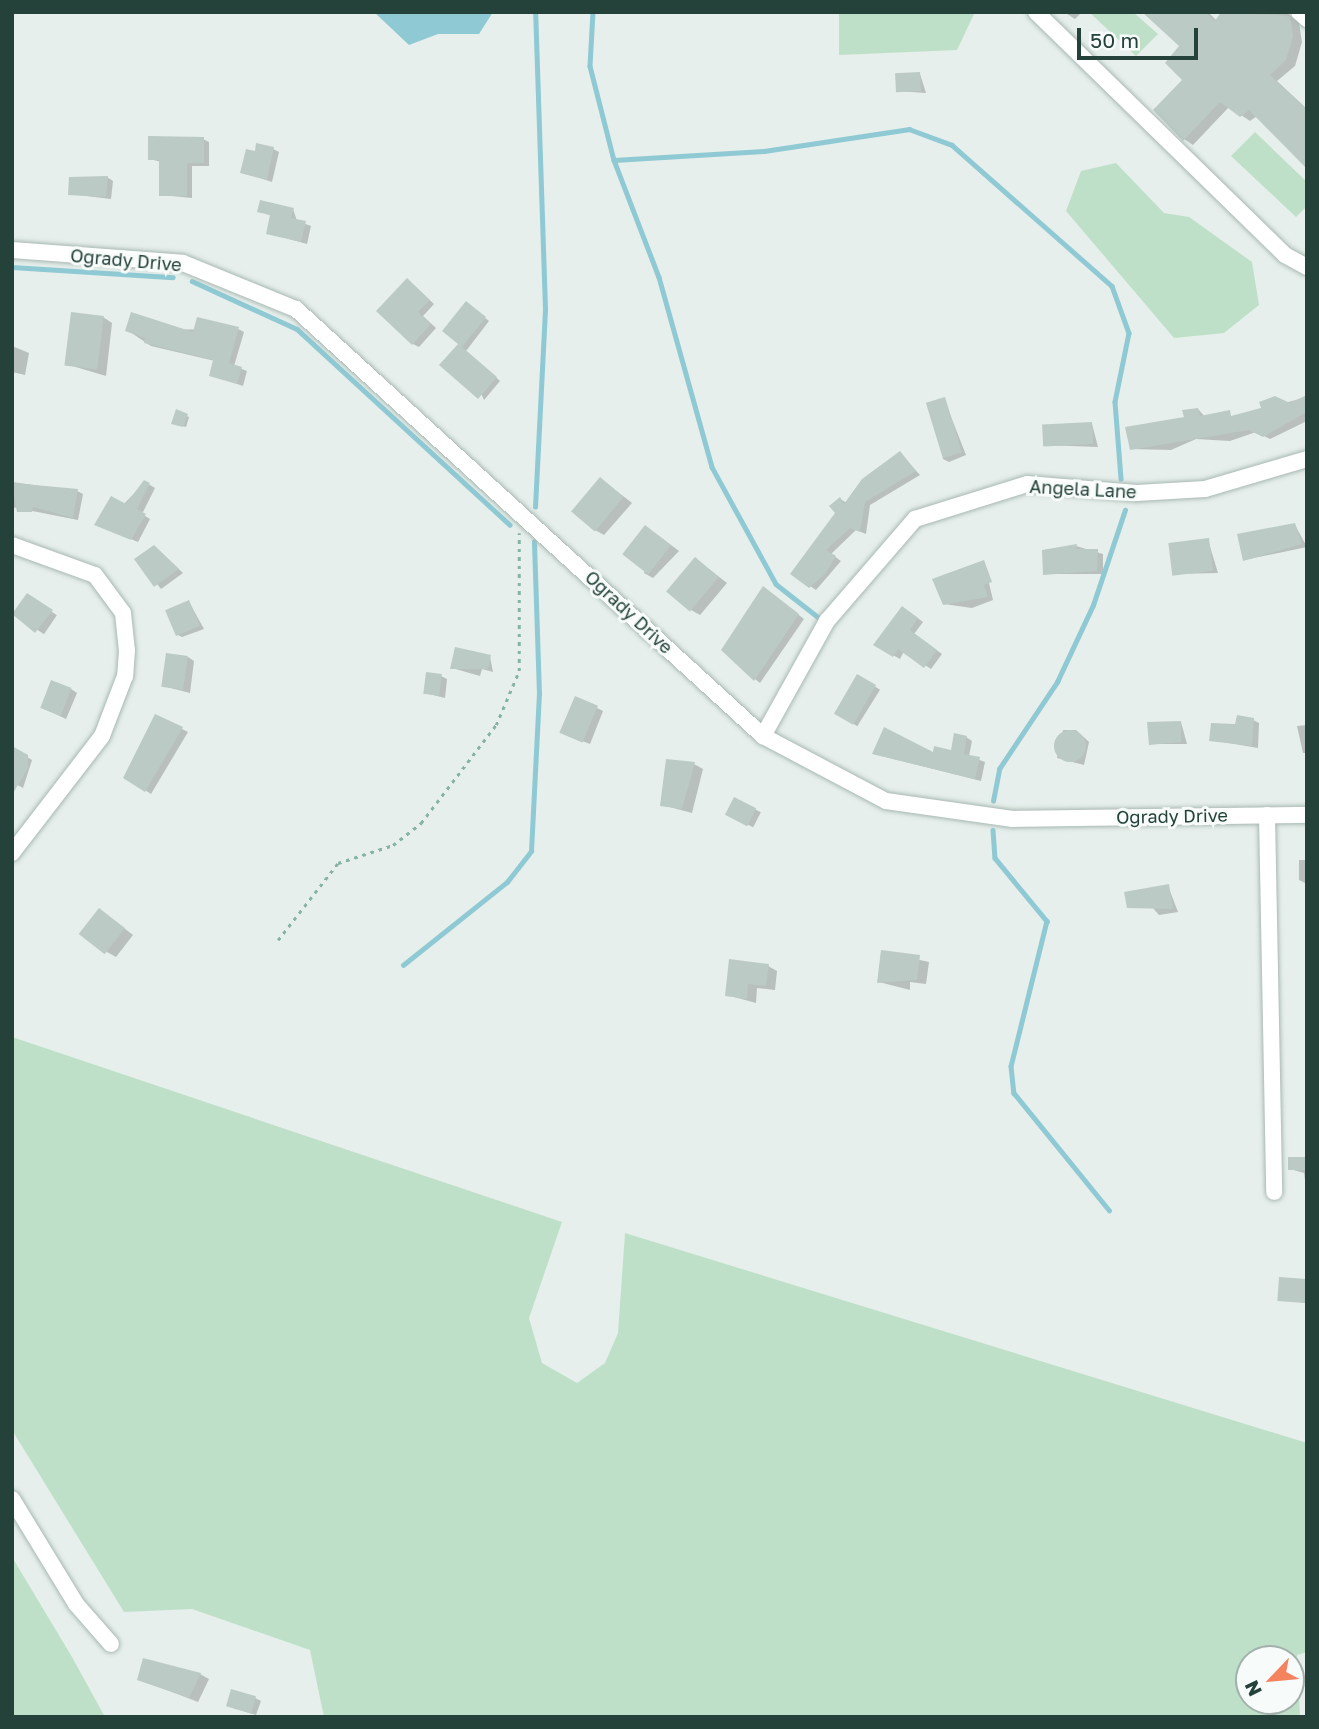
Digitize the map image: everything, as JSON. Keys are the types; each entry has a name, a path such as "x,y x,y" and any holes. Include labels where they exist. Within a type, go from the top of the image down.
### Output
{"street":[{"path":"1036,12 1285,255 1307,267"},
{"path":"1299,12 1307,19"},
{"name":"Ogrady Drive","path":"12,250 183,263 296,309 529,519 763,736 863,790 930,812 1013,819 1307,815"},
{"name":"Angela Lane","path":"763,736 827,621 915,519 1027,484 1137,493 1205,489 1307,459"},
{"path":"12,545 95,575 123,613 127,650 125,676 102,736 14,851"},
{"path":"1267,815 1274,1192"},
{"path":"12,1499 76,1604 111,1644"}],"path":[{"path":"278,940 338,863 393,845 421,823 496,725 519,671 516,549 529,519"}],"green space":[{"path":"839,12 975,12 957,50 839,55"},
{"path":"1089,12 1133,12 1158,34 1136,56"},
{"path":"1255,132 1307,182 1307,206 1296,217 1231,156"},
{"path":"1116,163 1164,213 1189,217 1252,262 1259,305 1224,333 1174,338 1066,211 1081,171"},
{"path":"12,1037 562,1222 529,1318 542,1363 577,1383 605,1363 618,1333 625,1233 1307,1443 1307,1652 1305,1645 1235,1645 1235,1715 1300,1717 324,1717 310,1650 192,1609 124,1612 12,1430"},
{"path":"12,1557 72,1657 105,1717 12,1717"}],"water":[{"path":"374,12 493,12 479,34 438,34 409,45"}],"building":[{"path":"1142,12 1205,12 1215,21 1221,12 1290,16 1293,36 1286,60 1270,75 1307,110 1307,169 1249,110 1240,117 1220,102 1183,141 1153,110 1182,80 1165,63 1179,46"},
{"path":"920,72 921,91 896,92 895,73"},
{"path":"148,136 204,137 204,163 187,163 187,196 159,196 159,160 148,160"},
{"path":"256,143 274,147 267,180 240,173 246,149 255,151"},
{"path":"108,176 106,197 68,195 69,177"},
{"path":"260,200 294,208 291,218 306,221 301,242 266,234 270,215 257,212"},
{"path":"407,278 430,300 418,312 431,324 412,345 376,311"},
{"path":"466,301 486,317 462,347 497,377 478,399 439,365 458,344 442,331"},
{"path":"71,312 104,316 97,370 64,366"},
{"path":"131,312 193,332 197,317 239,327 229,363 242,367 237,384 209,376 213,360 144,343 145,338 125,331"},
{"path":"1307,395 1307,412 1263,437 1249,430 1130,450 1125,427 1184,417 1182,410 1198,408 1200,416 1230,410 1231,416 1261,408 1259,402 1275,396 1290,403"},
{"path":"945,397 962,452 943,458 926,403"},
{"path":"176,409 188,414 183,427 171,424"},
{"path":"1092,422 1093,444 1043,447 1042,425"},
{"path":"900,451 916,471 865,502 860,532 850,528 826,550 836,556 825,574 809,588 790,574 835,513 829,506 840,497 844,504 862,479"},
{"path":"600,477 624,497 595,531 571,511"},
{"path":"144,480 150,483 137,509 146,514 131,540 94,525 111,496 126,504"},
{"path":"12,483 78,489 73,518 33,507 32,512 17,512"},
{"path":"1295,523 1302,544 1243,561 1237,534"},
{"path":"645,525 671,545 648,574 622,554"},
{"path":"1209,538 1213,571 1172,576 1168,543"},
{"path":"1077,544 1076,549 1098,549 1097,571 1043,575 1042,550"},
{"path":"154,545 179,569 154,587 134,559"},
{"path":"695,557 719,577 690,611 666,591"},
{"path":"984,560 992,582 984,585 988,597 943,605 932,579"},
{"path":"763,586 799,614 754,681 721,650"},
{"path":"27,593 53,610 35,633 12,614"},
{"path":"189,600 200,626 176,636 165,610"},
{"path":"902,606 918,618 910,630 937,650 924,668 898,649 893,657 873,645"},
{"path":"455,647 491,655 488,669 450,669"},
{"path":"166,653 188,656 183,690 161,687"},
{"path":"426,672 442,674 439,696 423,694"},
{"path":"857,674 876,685 853,725 834,714"},
{"path":"51,680 72,688 61,716 40,708"},
{"path":"575,696 598,706 582,743 559,733"},
{"path":"155,714 183,727 145,792 123,778"},
{"path":"1237,715 1254,718 1252,746 1209,741 1211,723 1235,724"},
{"path":"1181,721 1181,742 1149,745 1147,722"},
{"path":"884,727 933,752 934,746 951,750 954,733 967,736 964,754 980,757 975,779 872,754"},
{"path":"1070,730 1081,735 1086,746 1081,757 1070,762 1059,757 1054,746 1059,735"},
{"path":"12,746 28,755 28,768 12,795"},
{"path":"666,759 695,762 682,809 660,806"},
{"path":"734,797 756,808 747,826 725,815"},
{"path":"1169,884 1173,909 1127,908 1124,892"},
{"path":"99,908 125,928 105,954 79,934"},
{"path":"881,950 920,955 917,980 877,983"},
{"path":"729,959 769,964 766,986 748,984 747,999 725,996"},
{"path":"1288,1157 1307,1157 1307,1170 1288,1170"},
{"path":"1279,1277 1307,1279 1305,1303 1277,1301"},
{"path":"143,1658 201,1673 189,1698 137,1680"},
{"path":"231,1689 256,1696 251,1713 226,1706"}],"waterway":[{"path":"535,12 545,309 535,507"},
{"path":"593,12 590,66 614,160 764,151 909,129 952,145 1112,286 1129,333 1115,402 1121,479"},
{"path":"614,160 659,277 712,467 776,584 818,617"},
{"path":"12,267 173,277"},
{"path":"192,281 297,329 510,525"},
{"path":"993,801 999,769 1057,682 1093,605 1125,510"},
{"path":"403,965 507,882 531,851 539,694 534,542"},
{"path":"993,830 995,858 1047,921 1011,1066 1014,1093 1109,1210"}]}
